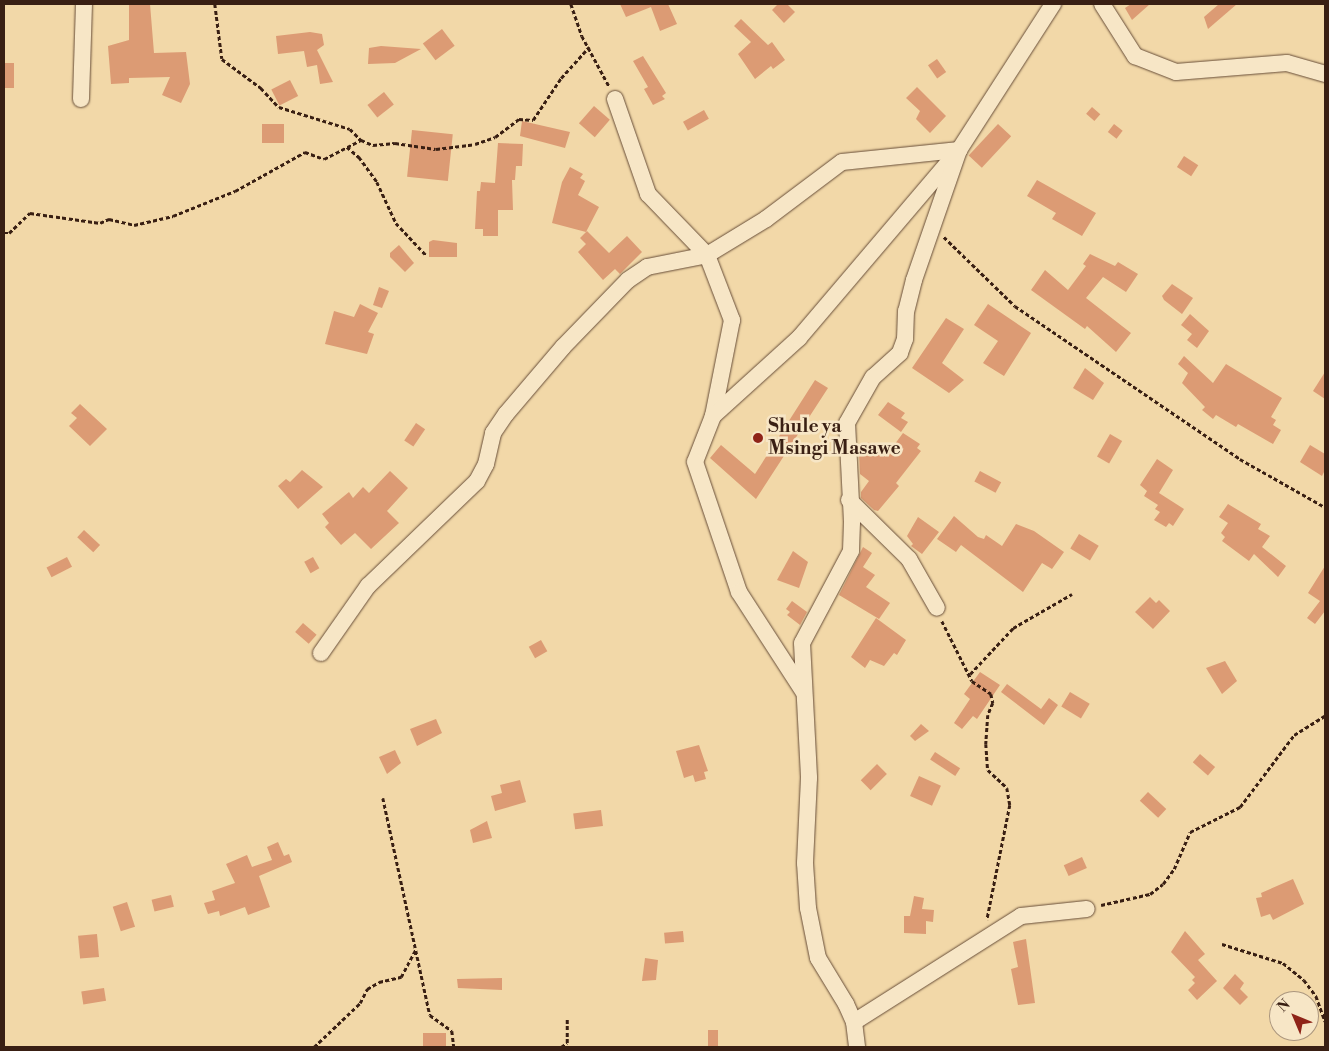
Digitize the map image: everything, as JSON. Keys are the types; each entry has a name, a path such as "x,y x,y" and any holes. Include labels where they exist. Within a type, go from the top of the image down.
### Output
{"street":[{"path":"81,99 84,4"},
{"path":"714,416 799,338 959,150 1053,4"},
{"path":"1102,4 1135,56 1176,72 1287,63 1325,74"},
{"path":"615,99 648,194 707,255 732,320 714,416 695,462 739,592 803,692"},
{"path":"857,1047 854,1022 818,958 808,908 806,863 809,778 803,692 802,643 851,551 847,423 873,377 900,353 905,339 906,311 932,226 959,150"},
{"path":"320,653 368,586 477,482 486,464 493,433 563,347 628,280 647,267 707,255 766,219 842,162 959,150"},
{"path":"849,500 909,559 936,608"},
{"path":"854,1022 1021,916 1087,908"}],"path":[{"path":"215,4 222,59 261,88 279,107 350,129 361,140 373,145 395,143 436,149 475,144 495,137 519,119 533,120 561,78 589,47"},
{"path":"570,4 615,99"},
{"path":"4,233 10,234 30,213 100,223 109,219 134,225 173,216 235,191 305,152 324,159 361,140"},
{"path":"347,147 359,157 377,182 396,223 426,255"},
{"path":"932,226 1015,306 1240,459 1325,508"},
{"path":"970,674 1013,628 1072,594"},
{"path":"936,608 972,681 991,694 986,744 988,770 1007,788 1010,805 986,922"},
{"path":"1087,908 1150,894 1163,884 1174,869 1190,832 1240,807 1294,735 1325,716"},
{"path":"382,798 430,1015 452,1031 454,1047"},
{"path":"1222,944 1283,963 1304,980 1316,996 1325,1021"},
{"path":"314,1047 360,1004 367,989 379,982 401,977 416,948"},
{"path":"561,1047 567,1043 567,1019"}],"building":[{"path":"129,4 150,4 154,53 186,52 190,84 181,103 162,95 170,77 129,78 129,83 111,84 108,46 129,40"},
{"path":"620,4 668,4 677,24 660,31 651,7 626,17"},
{"path":"778,4 787,4 795,12 784,23 772,10"},
{"path":"1131,4 1150,4 1132,20 1125,8"},
{"path":"1219,4 1237,4 1208,29 1204,17"},
{"path":"741,19 768,45 772,42 785,60 773,69 771,66 755,79 738,54 751,42 734,26"},
{"path":"442,29 455,46 435,60 423,43"},
{"path":"310,32 322,34 324,45 317,50 333,82 320,84 317,65 307,67 304,51 278,54 276,36"},
{"path":"381,46 421,49 395,63 368,64 369,48"},
{"path":"643,56 666,93 662,96 665,99 653,105 644,89 648,87 633,61"},
{"path":"937,59 946,72 937,78 928,65"},
{"path":"4,63 14,63 14,88 4,88"},
{"path":"290,80 298,96 279,106 271,90"},
{"path":"917,87 946,116 930,133 916,119 920,111 906,98"},
{"path":"384,92 394,105 377,118 367,105"},
{"path":"594,106 610,120 595,137 579,123"},
{"path":"1092,107 1100,114 1094,121 1086,114"},
{"path":"704,110 709,119 688,130 683,122"},
{"path":"522,121 570,132 565,148 520,136"},
{"path":"262,124 284,124 284,143 262,143"},
{"path":"998,124 1011,136 982,168 969,155"},
{"path":"1114,124 1123,131 1117,139 1108,132"},
{"path":"412,130 453,134 448,181 407,177"},
{"path":"498,143 523,144 522,166 516,166 515,180 512,180 513,210 498,210 498,236 483,236 483,229 475,229 477,191 480,191 481,182 495,183"},
{"path":"1184,156 1198,165 1191,176 1177,167"},
{"path":"570,167 583,174 580,178 585,181 578,195 599,207 586,232 552,223 562,182"},
{"path":"1037,180 1096,213 1082,236 1052,219 1056,213 1027,196"},
{"path":"587,231 609,253 627,236 642,252 620,274 615,269 603,280 578,252 586,244 580,238"},
{"path":"433,240 457,243 457,257 429,257 429,242"},
{"path":"399,245 414,263 405,272 390,257 390,253"},
{"path":"1090,254 1115,266 1118,262 1138,274 1126,292 1103,277 1086,298 1131,333 1116,352 1087,326 1085,329 1031,290 1045,270 1068,290 1086,266 1083,264"},
{"path":"1172,284 1193,298 1182,314 1164,300 1162,296"},
{"path":"379,287 389,291 382,308 373,305"},
{"path":"360,304 378,313 368,332 374,334 367,354 325,344 334,311 354,317"},
{"path":"988,304 1031,333 1004,376 983,363 998,341 974,325"},
{"path":"1190,314 1209,331 1197,348 1187,340 1192,334 1181,325"},
{"path":"946,318 964,329 942,363 964,380 949,393 912,368"},
{"path":"1184,356 1213,383 1226,364 1282,398 1271,417 1276,420 1273,425 1281,430 1273,444 1238,424 1236,427 1216,415 1213,419 1202,410 1205,407 1182,383 1188,373 1178,364"},
{"path":"1085,368 1104,383 1093,400 1073,388"},
{"path":"1325,372 1325,399 1313,391"},
{"path":"815,380 828,388 756,499 710,458 721,445 755,474"},
{"path":"888,402 905,413 901,418 908,422 901,432 878,415"},
{"path":"80,404 107,429 90,446 69,426 77,418 71,413"},
{"path":"416,423 425,429 413,447 404,440"},
{"path":"903,433 920,444 917,448 921,451 896,483 899,486 878,511 874,510 861,498 861,492 869,481 860,474 859,454 868,442 886,456"},
{"path":"1110,434 1122,441 1109,464 1097,457"},
{"path":"1310,445 1325,454 1325,470 1322,476 1300,462"},
{"path":"1157,459 1173,470 1159,493 1184,509 1173,526 1169,523 1166,527 1154,520 1160,512 1155,509 1158,505 1144,496 1147,491 1140,485"},
{"path":"302,470 323,487 298,509 278,486 286,479 290,482"},
{"path":"390,471 408,488 387,511 399,523 371,549 355,533 341,545 325,527 329,523 322,514 349,492 353,498 363,487 369,493"},
{"path":"980,471 1001,482 996,493 974,482"},
{"path":"1228,504 1261,524 1258,529 1270,536 1262,547 1286,566 1278,577 1254,554 1249,561 1222,541 1225,537 1221,533 1228,523 1219,517"},
{"path":"954,516 978,537 984,539 986,535 1002,546 1016,524 1034,531 1064,552 1052,569 1042,563 1023,592 961,545 956,552 937,539"},
{"path":"918,517 939,532 922,554 911,546 913,544 907,536"},
{"path":"84,530 100,545 93,552 77,537"},
{"path":"1079,534 1099,546 1090,560 1070,549"},
{"path":"863,547 872,553 863,567 875,575 866,587 890,603 879,619 839,595"},
{"path":"793,551 808,562 799,588 777,580"},
{"path":"67,557 72,567 52,577 47,567"},
{"path":"313,557 319,568 311,573 304,562"},
{"path":"1325,566 1325,611 1315,624 1307,618 1320,601 1308,593"},
{"path":"1150,597 1156,603 1159,600 1170,611 1153,629 1135,612"},
{"path":"792,601 807,612 800,625 787,615 790,612 786,609"},
{"path":"876,618 906,640 897,655 894,653 884,666 870,660 865,668 851,657"},
{"path":"303,623 317,635 309,644 295,632"},
{"path":"541,640 547,651 535,658 529,647"},
{"path":"1225,661 1237,681 1222,694 1206,668"},
{"path":"980,672 1000,685 977,719 973,716 962,729 954,723 970,699 964,694"},
{"path":"1007,684 1041,709 1049,698 1058,705 1044,725 1001,692"},
{"path":"1070,692 1090,704 1081,718 1061,707"},
{"path":"436,719 442,733 417,746 410,729"},
{"path":"921,724 929,731 915,741 910,736"},
{"path":"699,745 708,771 704,772 706,779 695,782 693,775 684,778 676,751"},
{"path":"395,750 401,763 387,774 379,757"},
{"path":"935,752 960,768 955,776 930,760"},
{"path":"1200,754 1215,767 1208,775 1193,762"},
{"path":"877,764 887,774 871,790 861,780"},
{"path":"919,776 941,786 932,806 910,796"},
{"path":"520,780 526,802 495,811 491,796 502,793 500,785"},
{"path":"1148,792 1166,809 1158,818 1140,801"},
{"path":"601,810 603,826 575,829 573,813"},
{"path":"487,821 492,838 473,843 470,830"},
{"path":"278,842 284,856 289,854 292,862 259,876 270,907 248,915 245,907 220,916 219,911 208,914 204,903 215,900 212,891 235,883 226,864 247,855 252,867 272,860 267,847"},
{"path":"1082,857 1087,868 1069,876 1064,865"},
{"path":"1293,879 1304,904 1273,920 1270,914 1261,917 1256,898 1262,897 1261,893"},
{"path":"171,895 174,907 154,911 152,900"},
{"path":"914,896 924,898 922,909 934,910 933,922 926,921 926,934 904,933 904,916 910,916"},
{"path":"127,902 135,927 121,931 113,907"},
{"path":"683,931 684,942 665,944 664,933"},
{"path":"1185,931 1205,954 1198,960 1217,981 1197,1000 1188,990 1195,983 1192,980 1195,977 1171,952"},
{"path":"97,934 99,957 80,959 78,936"},
{"path":"1026,939 1035,1003 1018,1005 1011,969 1018,967 1013,942"},
{"path":"645,958 658,960 656,980 642,981"},
{"path":"1235,974 1244,983 1240,989 1248,997 1240,1005 1223,988"},
{"path":"502,978 502,990 458,988 457,979"},
{"path":"104,988 106,1001 83,1004 81,992"},
{"path":"708,1030 718,1030 718,1047 708,1047"},
{"path":"423,1033 446,1033 446,1047 423,1047"}],"place":[{"name":"Shule ya Msingi Masawe","path":"758,438"}]}
